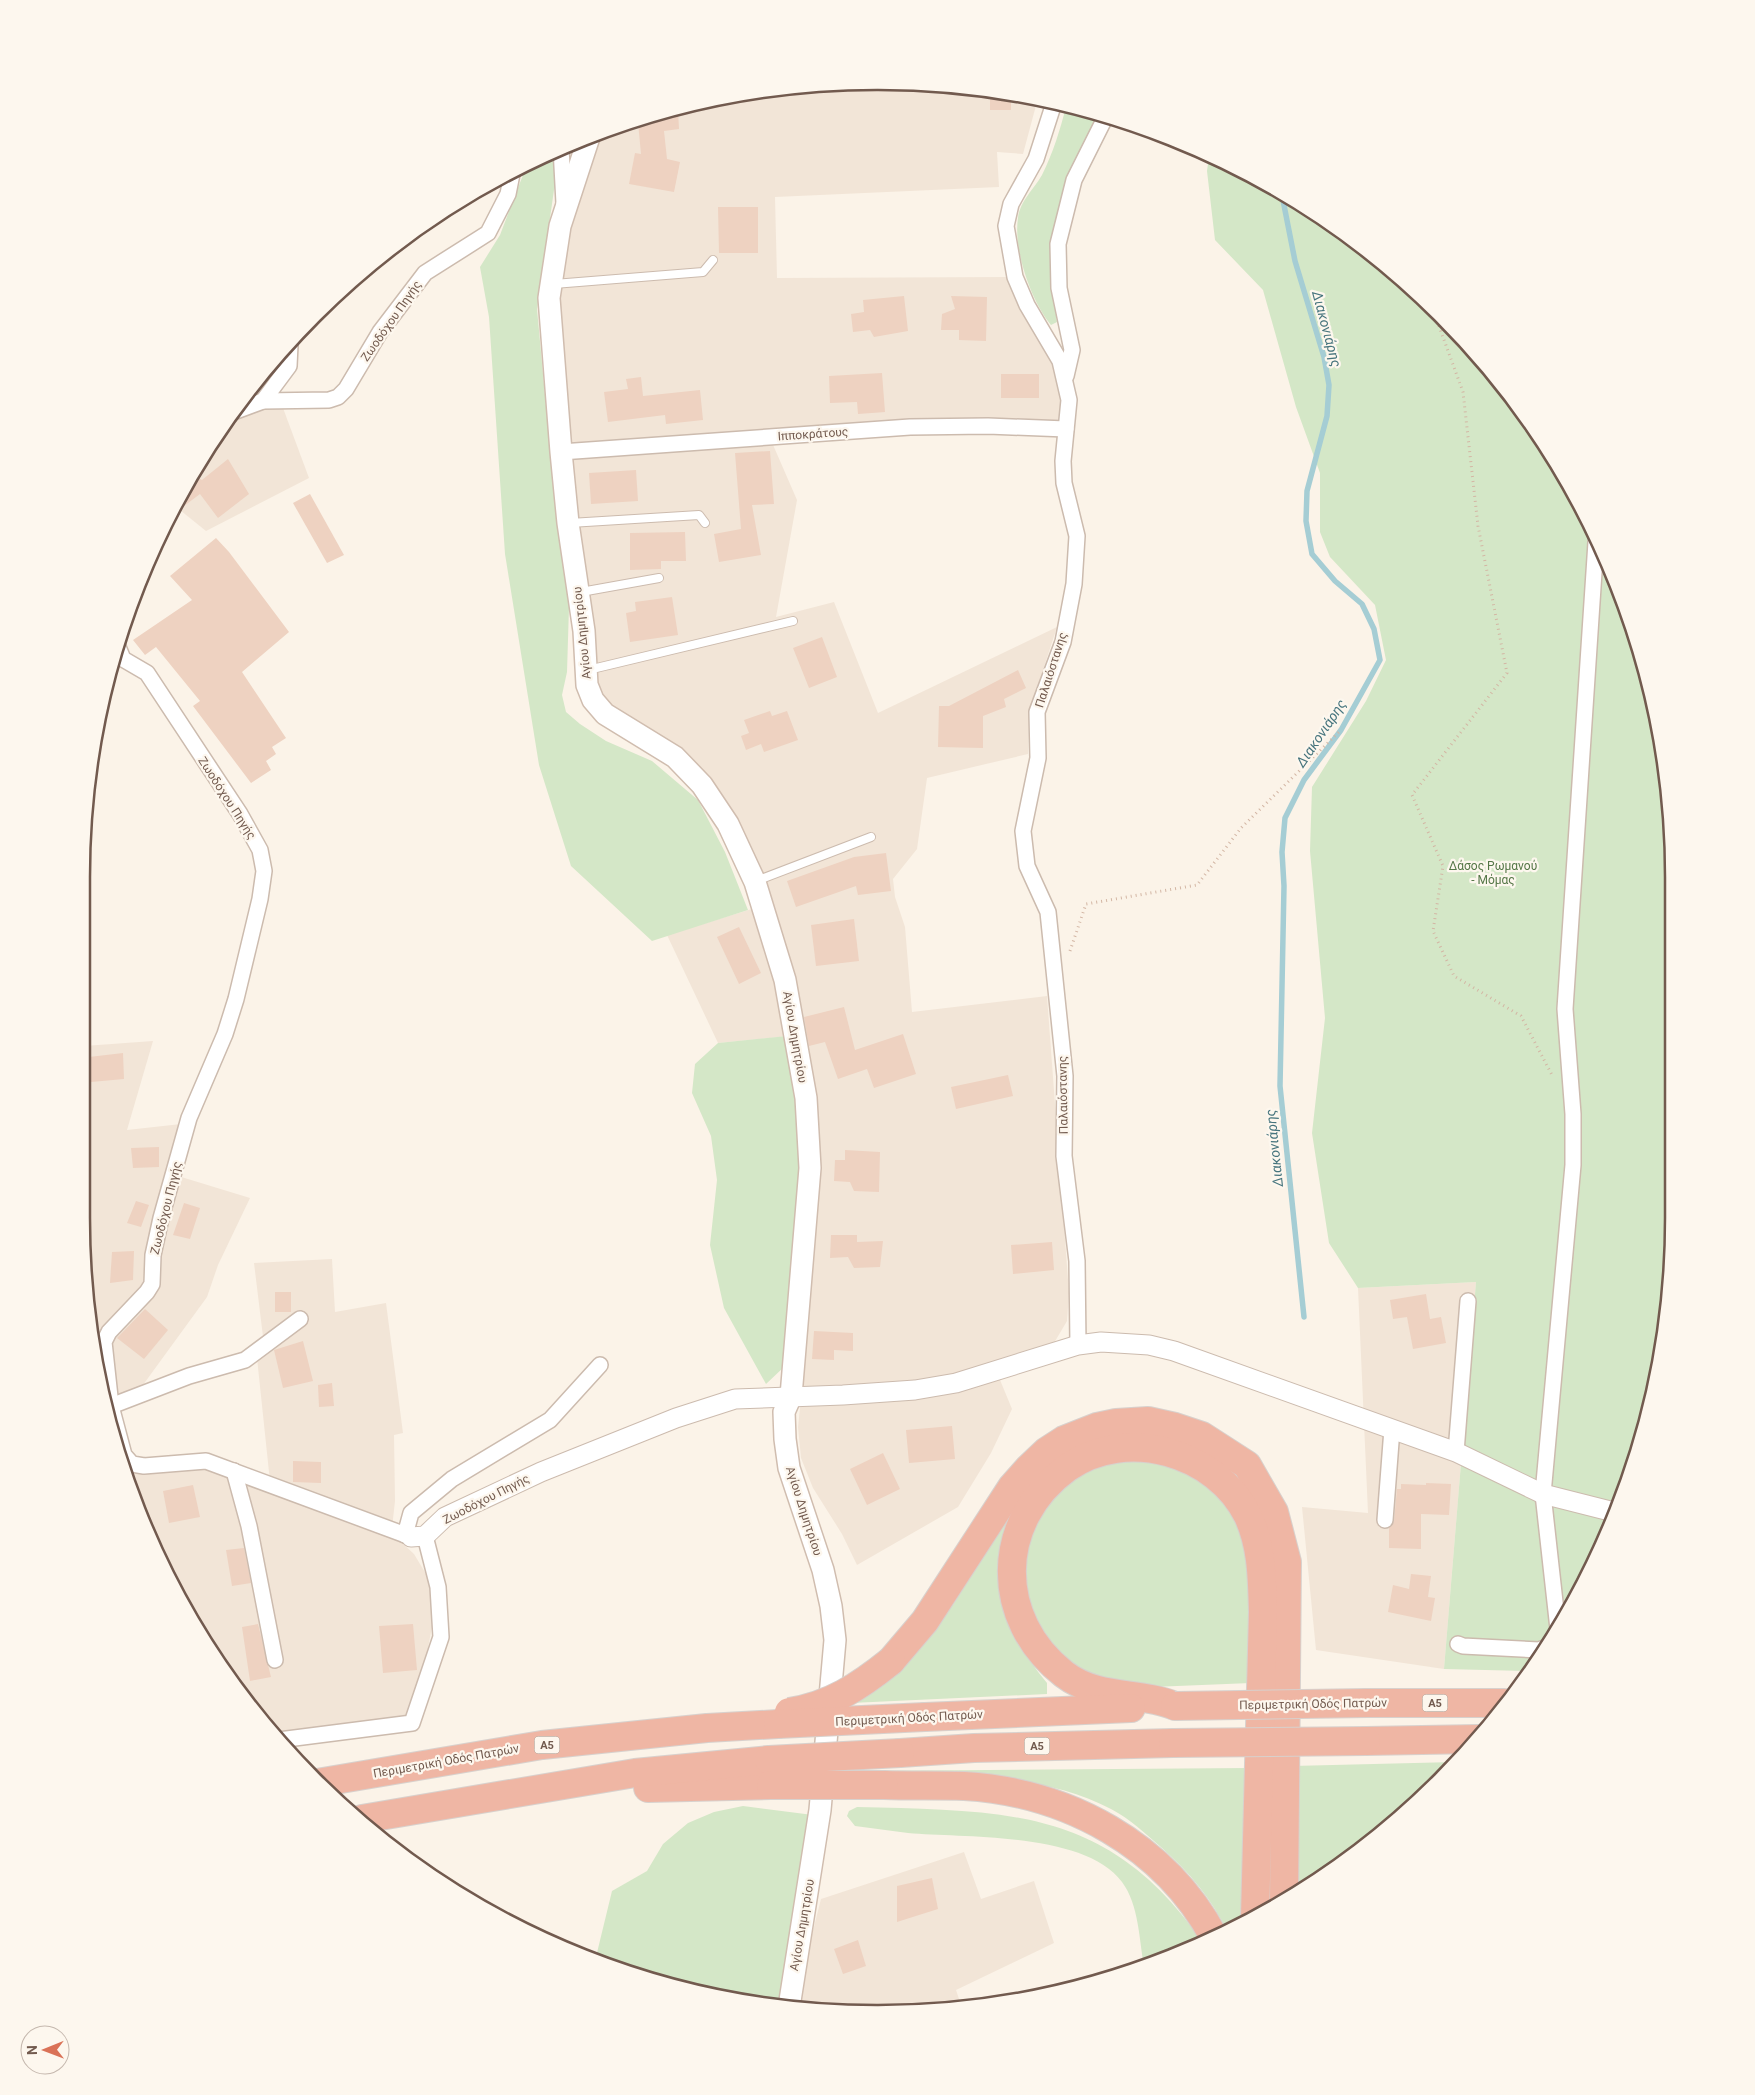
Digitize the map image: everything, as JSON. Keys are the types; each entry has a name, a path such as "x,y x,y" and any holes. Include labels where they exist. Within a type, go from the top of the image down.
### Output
{"highway":[{"path":"781,1719 822,1705 841,1696 869,1678 891,1660 926,1621 1012,1487 1047,1451 1079,1433 1116,1423 1148,1421 1202,1436 1247,1465 1274,1512 1287,1562 1284,1891"},
{"path":"1175,1706 1153,1698 1096,1690 1066,1676 1041,1652 1028,1634 1013,1597 1011,1570 1014,1545 1034,1503 1048,1484 1068,1468 1103,1452 1138,1448 1162,1450 1183,1456 1204,1467 1221,1479 1236,1494 1248,1516 1257,1540 1262,1571 1263,1612 1255,1908"},
{"name":"Περιμετρική Οδός Πατρών","path":"328,1781 542,1745 781,1719 925,1718 1175,1706 1497,1703"},
{"name":"Α5","path":"368,1818 635,1773 770,1773 900,1753 974,1748 1173,1743 1468,1739"},
{"path":"770,1773 884,1786 966,1786 1010,1792 1054,1803 1091,1818 1128,1840 1156,1863 1187,1896 1210,1931"}],"main road":[{"name":"Αγίου Δημητρίου","path":"586,146 560,226 549,298 568,524 584,631 587,685 598,708 675,757 702,785 728,824 755,882 785,980 799,1051 809,1132 808,1205 791,1396 784,1412 785,1439 789,1468 822,1570 831,1606 835,1640 820,1810 790,1999"}],"street":[{"name":"Παλαιόστανης","path":"1052,110 1041,146 1011,204 1006,226 1015,277 1027,305 1060,361 1069,400 1062,461 1064,483 1077,536 1074,584 1063,642 1037,712 1038,758 1023,831 1027,866 1048,912 1065,1076 1064,1156 1076,1261 1078,1345"},
{"path":"1065,378 1072,350 1059,288 1058,244 1074,180 1102,123"},
{"path":"562,156 565,214"},
{"name":"Ζωοδόχου Πηγής","path":"246,407 264,401 329,400 338,397 346,389 380,332 425,273 488,233 508,194 511,181"},
{"path":"264,401 289,366 290,353"},
{"name":"Ιπποκράτους","path":"561,452 910,427 988,426 1066,429"},
{"path":"1556,1615 1543,1494 1574,1165 1573,1114 1565,1009 1595,554"},
{"name":"Ζωοδόχου Πηγής","path":"109,1388 104,1342 109,1332 147,1292 152,1284 153,1255 161,1218 189,1118 225,1034 236,999 260,899 264,871 260,850 240,814 147,673 122,657"},
{"path":"1456,1452 1468,1301"},
{"path":"113,1405 189,1376 246,1360 300,1319"},
{"name":"Ζωοδόχου Πηγής","path":"129,1460 132,1464 144,1466 200,1460 414,1536 445,1517 468,1506 615,1441 736,1399 915,1390 956,1383 1078,1345 1101,1342 1127,1342 1166,1349 1456,1452 1543,1494 1608,1511"},
{"path":"287,1739 412,1724 440,1637 438,1587 414,1536 411,1513 452,1480 550,1420 600,1365"},
{"path":"1385,1520 1392,1429"},
{"path":"234,1471 249,1526 275,1660"},
{"path":"1458,1644 1505,1650 1535,1650"}],"lane":[{"path":"551,284 703,272 713,260"},
{"path":"568,524 699,515 705,523"},
{"path":"579,593 659,578"},
{"path":"585,671 793,621"},
{"path":"755,882 870,837"}],"path":[{"path":"1439,326 1462,392 1478,526 1507,672 1412,795 1443,866 1433,931 1454,976 1521,1016 1556,1081"},
{"path":"1068,956 1086,904 1197,886 1241,828 1341,730"}],"shaded area":[{"path":"878,90 980,97 1036,106 1023,154 997,152 999,187 775,197 777,278 1008,277 1059,372 1062,387 1060,423 767,431 797,500 776,617 834,602 878,713 1057,627 1029,713 1028,754 927,778 917,849 893,879 895,897 905,927 912,1012 1047,996 1069,1293 1067,1321 1054,1343 993,1363 1012,1409 991,1453 958,1507 857,1565 842,1534 813,1488 801,1458 798,1427 804,1370 805,1291 800,1035 718,1043 667,935 768,904 728,813 610,711 593,683 571,514 559,289 562,259 577,197 596,142 674,117 724,105 826,92"},
{"path":"246,408 283,408 309,478 206,531 181,511 223,440"},
{"path":"153,1041 127,1130 181,1124 165,1172 250,1198 218,1265 207,1297 140,1389 112,1400 105,1371 97,1320 92,1269 90,1218 90,1046"},
{"path":"332,1259 335,1312 386,1303 403,1433 394,1435 395,1501 391,1537 399,1540 414,1554 432,1584 433,1621 426,1659 407,1718 282,1733 223,1655 196,1611 171,1566 150,1519 132,1471 129,1460 196,1464 271,1491 257,1358 265,1353 254,1263"},
{"path":"1476,1282 1444,1669 1316,1650 1302,1507 1368,1513 1358,1288"},
{"path":"964,1852 981,1899 1034,1881 1054,1943 956,1990 959,2000 878,2005 799,2000 800,1982 821,1899"}],"green space":[{"path":"1064,113 1096,122 1053,295 1057,322 1051,325 1030,289 1021,259 1017,231 1021,206 1042,175 1056,141"},
{"path":"569,153 554,190 537,309 557,525 569,607 567,672 562,695 566,712 606,741 652,761 698,800 725,852 748,910 652,941 571,866 539,765 505,554 489,317 480,267 500,235 523,174"},
{"name":"Δάσος Ρωμανού - Μόμας","path":"1208,163 1226,171 1315,223 1397,285 1470,358 1532,440 1584,529 1605,576 1623,624 1650,724 1663,826 1665,878 1665,1218 1658,1320 1650,1371 1638,1421 1623,1471 1605,1519 1584,1566 1559,1611 1521,1671 1444,1669 1476,1282 1358,1288 1329,1243 1312,1133 1325,1018 1310,851 1312,787 1366,701 1386,660 1375,605 1330,557 1320,532 1320,473 1296,407 1263,290 1215,240 1207,171"},
{"path":"787,1036 801,1142 801,1187 784,1344 784,1367 766,1384 724,1308 710,1245 717,1180 711,1136 692,1093 695,1064 718,1043"},
{"path":"1141,1459 1167,1464 1203,1482 1232,1507 1247,1543 1251,1683 1128,1688 1071,1666 1035,1625 1023,1580 1026,1552 1035,1520 1055,1494 1085,1472 1123,1460"},
{"path":"1009,1516 1011,1516 1001,1548 998,1572 1003,1607 1016,1639 1047,1683 1047,1694 851,1703 927,1637 953,1605"},
{"path":"1445,1762 1397,1810 1357,1842 1290,1887 1292,1766"},
{"path":"1248,1768 1246,1913 1224,1925 1207,1897 1172,1857 1125,1817 1082,1796 1053,1788 993,1778 869,1776 869,1771"},
{"path":"743,1806 813,1815 785,1999 724,1990 674,1978 597,1953 612,1891 647,1871 663,1844 688,1823 714,1812"},
{"path":"857,1807 961,1811 1007,1816 1051,1825 1092,1841 1131,1865 1168,1898 1198,1937 1143,1959 1138,1923 1128,1891 1122,1882 1105,1866 1081,1854 1053,1846 1022,1841 908,1833 855,1826 847,1816 849,1811"}],"building":[{"path":"990,99 1011,102 1011,110 990,110"},
{"path":"678,116 679,129 664,131 667,159 680,162 674,192 629,184 635,153 641,154 639,128"},
{"path":"718,207 758,207 758,253 719,253"},
{"path":"904,296 908,331 874,337 870,330 853,332 851,314 864,312 863,300"},
{"path":"951,296 987,297 986,341 959,340 959,330 941,330 942,314 955,309"},
{"path":"882,373 885,412 858,414 857,402 830,403 829,376"},
{"path":"1001,374 1039,374 1039,398 1001,398"},
{"path":"641,377 643,396 700,390 703,420 666,424 665,415 608,422 604,392 628,389 626,379"},
{"path":"770,451 774,504 752,505 761,555 719,562 714,534 741,529 735,453"},
{"path":"228,459 249,494 218,518 200,494 184,506 199,479 202,480"},
{"path":"636,470 638,501 591,504 589,473"},
{"path":"310,494 344,555 327,563 293,503"},
{"path":"685,532 686,561 661,561 661,569 630,570 630,533"},
{"path":"216,538 229,552 289,632 242,672 286,738 272,747 276,754 266,761 271,770 251,783 193,706 200,701 156,647 145,655 133,640 192,600 170,576"},
{"path":"672,597 678,635 630,642 626,613 636,611 635,602"},
{"path":"822,637 837,677 809,688 793,648"},
{"path":"1018,670 1026,688 1004,699 1006,707 983,716 983,748 938,747 939,706 949,706"},
{"path":"770,711 772,716 787,711 798,740 764,752 761,744 746,750 741,736 749,733 744,720"},
{"path":"886,853 891,891 858,895 856,886 796,907 787,881 854,857"},
{"path":"854,919 859,961 816,966 811,925"},
{"path":"739,927 761,973 739,984 717,937"},
{"path":"844,1007 855,1050 903,1034 916,1074 874,1088 867,1069 838,1079 825,1042 809,1046 804,1017"},
{"path":"123,1053 124,1079 91,1082 90,1057"},
{"path":"1008,1075 1013,1096 956,1109 951,1087"},
{"path":"159,1147 159,1167 133,1168 131,1148"},
{"path":"845,1150 880,1152 879,1192 854,1191 850,1182 834,1181 835,1160 845,1160"},
{"path":"136,1201 149,1205 141,1227 127,1223"},
{"path":"184,1203 200,1208 190,1239 173,1235"},
{"path":"831,1235 857,1235 857,1242 883,1241 880,1267 854,1268 848,1257 830,1258"},
{"path":"1052,1242 1054,1270 1013,1274 1011,1245"},
{"path":"134,1251 133,1280 110,1283 112,1252"},
{"path":"275,1292 291,1292 291,1312 275,1312"},
{"path":"1426,1294 1430,1319 1441,1317 1446,1343 1413,1349 1407,1317 1393,1319 1390,1300"},
{"path":"145,1309 168,1330 144,1359 117,1338"},
{"path":"814,1331 853,1333 853,1351 834,1350 834,1360 812,1359"},
{"path":"303,1341 313,1381 283,1388 274,1350"},
{"path":"332,1383 334,1406 319,1407 318,1385"},
{"path":"952,1426 955,1459 909,1463 906,1430"},
{"path":"883,1453 900,1489 867,1505 850,1469"},
{"path":"293,1461 321,1462 321,1483 293,1482"},
{"path":"1426,1483 1451,1484 1449,1515 1421,1514 1421,1549 1389,1548 1389,1528 1394,1521 1397,1489 1401,1489 1401,1484 1426,1485"},
{"path":"193,1485 200,1517 169,1523 163,1491"},
{"path":"244,1548 251,1583 232,1586 226,1550"},
{"path":"1411,1574 1431,1576 1428,1597 1435,1598 1431,1621 1388,1612 1393,1585 1409,1589"},
{"path":"258,1624 271,1677 250,1681 242,1627"},
{"path":"413,1624 417,1670 383,1673 379,1626"},
{"path":"932,1878 938,1909 897,1922 897,1886"},
{"path":"858,1940 866,1966 843,1974 834,1949"}],"waterway":[{"name":"Διακονιάρης","path":"1284,204 1295,261 1324,357 1329,385 1327,416 1307,491 1306,521 1312,554 1335,581 1362,604 1374,629 1380,660 1341,730 1304,780 1285,818 1282,852 1284,886 1280,1086 1304,1317"}]}
